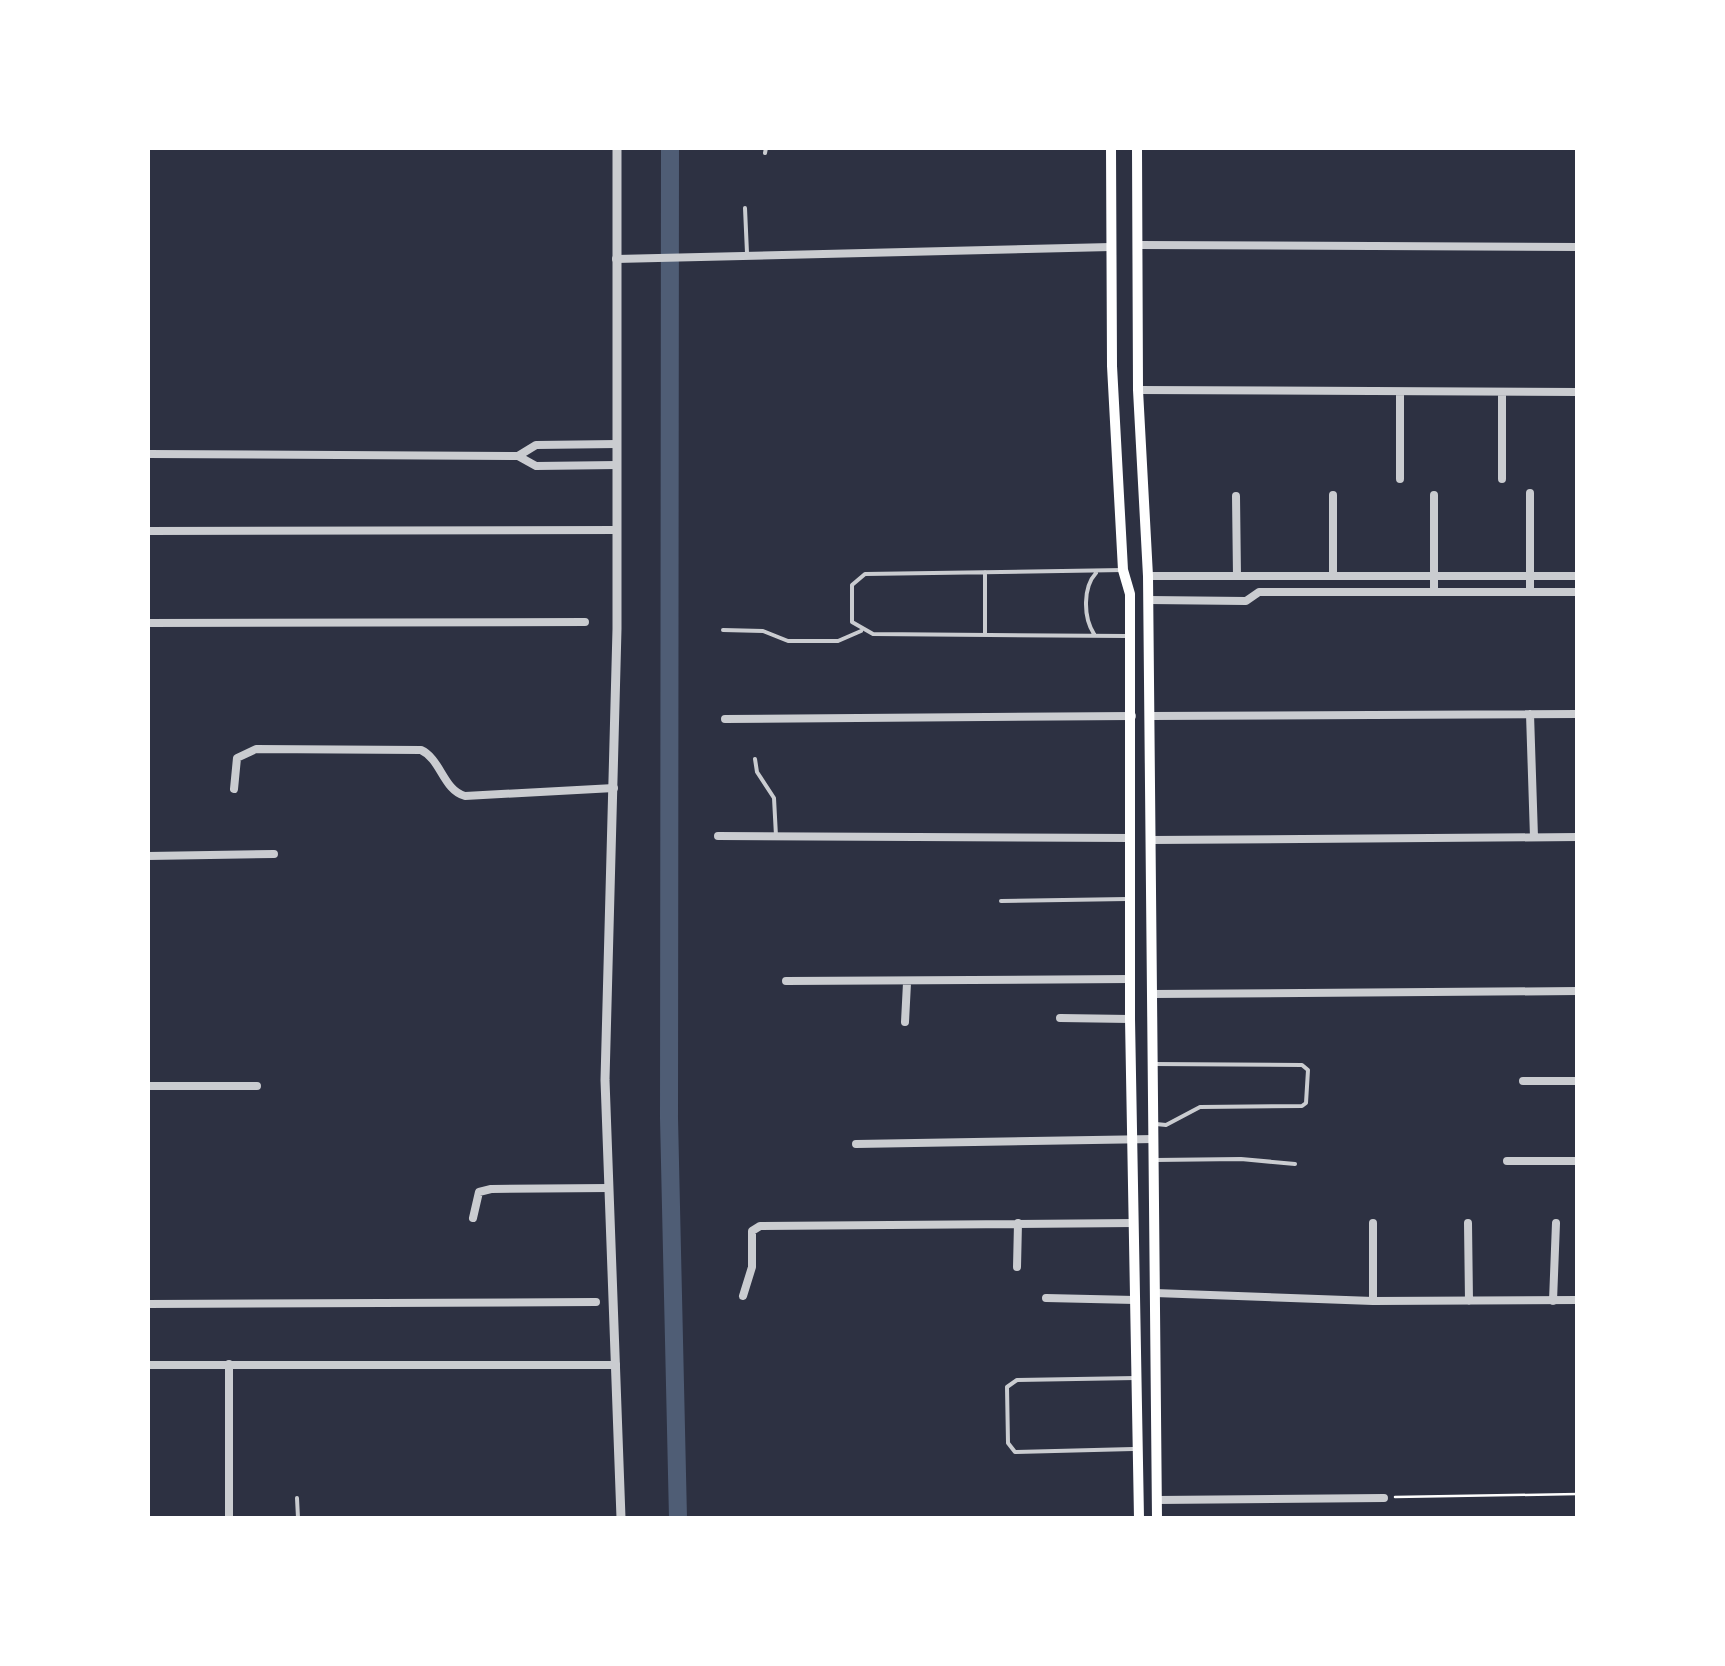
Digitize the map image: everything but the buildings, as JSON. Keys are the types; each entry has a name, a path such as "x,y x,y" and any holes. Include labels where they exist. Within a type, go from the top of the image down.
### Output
{"main road":[{"path":"1110,148 1123,570 1130,594 1130,1019 1138,1518"},
{"path":"1137,148 1138,390 1148,576 1157,1518"}],"street":[{"path":"617,148 614,788 605,1080 621,1518"},
{"path":"1139,245 1578,246"},
{"path":"616,259 748,259 1111,247"},
{"path":"1138,390 1578,392"},
{"path":"1400,392 1400,479"},
{"path":"1502,392 1502,480"},
{"path":"518,456 536,445 617,444"},
{"path":"148,454 518,456 536,466 616,465"},
{"path":"1530,493 1530,592"},
{"path":"1333,495 1333,576"},
{"path":"1236,496 1237,576"},
{"path":"1434,496 1434,592"},
{"path":"148,530 617,530"},
{"path":"1148,576 1578,576"},
{"path":"1258,576 1259,592"},
{"path":"1148,600 1246,601 1259,592 1578,592"},
{"path":"148,623 585,622"},
{"path":"1530,714 1534,837"},
{"path":"1150,716 1578,714"},
{"path":"724,719 1132,716"},
{"path":"234,790 237,758 256,749 421,750 429,754 454,793 465,796 614,788"},
{"path":"718,836 1130,838"},
{"path":"1151,840 1578,837"},
{"path":"148,856 274,854"},
{"path":"786,981 1130,979"},
{"path":"906,1022 907,983"},
{"path":"1152,994 1578,991"},
{"path":"1060,1018 1130,1019"},
{"path":"1524,1081 1578,1081"},
{"path":"148,1086 257,1086"},
{"path":"856,1144 1154,1138"},
{"path":"1508,1161 1578,1161"},
{"path":"473,1218 479,1192 491,1189 609,1188"},
{"path":"743,1296 752,1267 752,1232 758,1227 1134,1222"},
{"path":"1373,1223 1373,1301"},
{"path":"1468,1223 1469,1300"},
{"path":"1553,1301 1556,1223"},
{"path":"1017,1267 1018,1224"},
{"path":"1155,1294 1373,1301 1578,1300"},
{"path":"1046,1298 1135,1300"},
{"path":"148,1304 596,1302"},
{"path":"228,1518 229,1364"},
{"path":"148,1365 616,1365"},
{"path":"1157,1500 1384,1498"}],"lane":[{"path":"745,208 748,259"},
{"path":"861,631 852,622 852,585 859,576 1123,570"},
{"path":"1098,636 1088,621 1087,584 1101,571"},
{"path":"985,572 985,632"},
{"path":"723,630 760,630 778,640 802,642 838,641 861,631 1130,636"},
{"path":"755,759 757,772 774,798 776,836"},
{"path":"1002,901 1132,898"},
{"path":"1153,1064 1302,1065 1308,1070 1304,1106 1200,1107 1166,1126 1153,1124"},
{"path":"1154,1160 1241,1158 1295,1164"},
{"path":"1136,1378 1018,1380 1006,1387 1008,1444 1015,1452 1138,1449"},
{"path":"297,1498 298,1518"}],"path":[{"path":"1384,1498 1578,1494"}],"waterway":[{"path":"670,148 669,1118 678,1518"}]}
